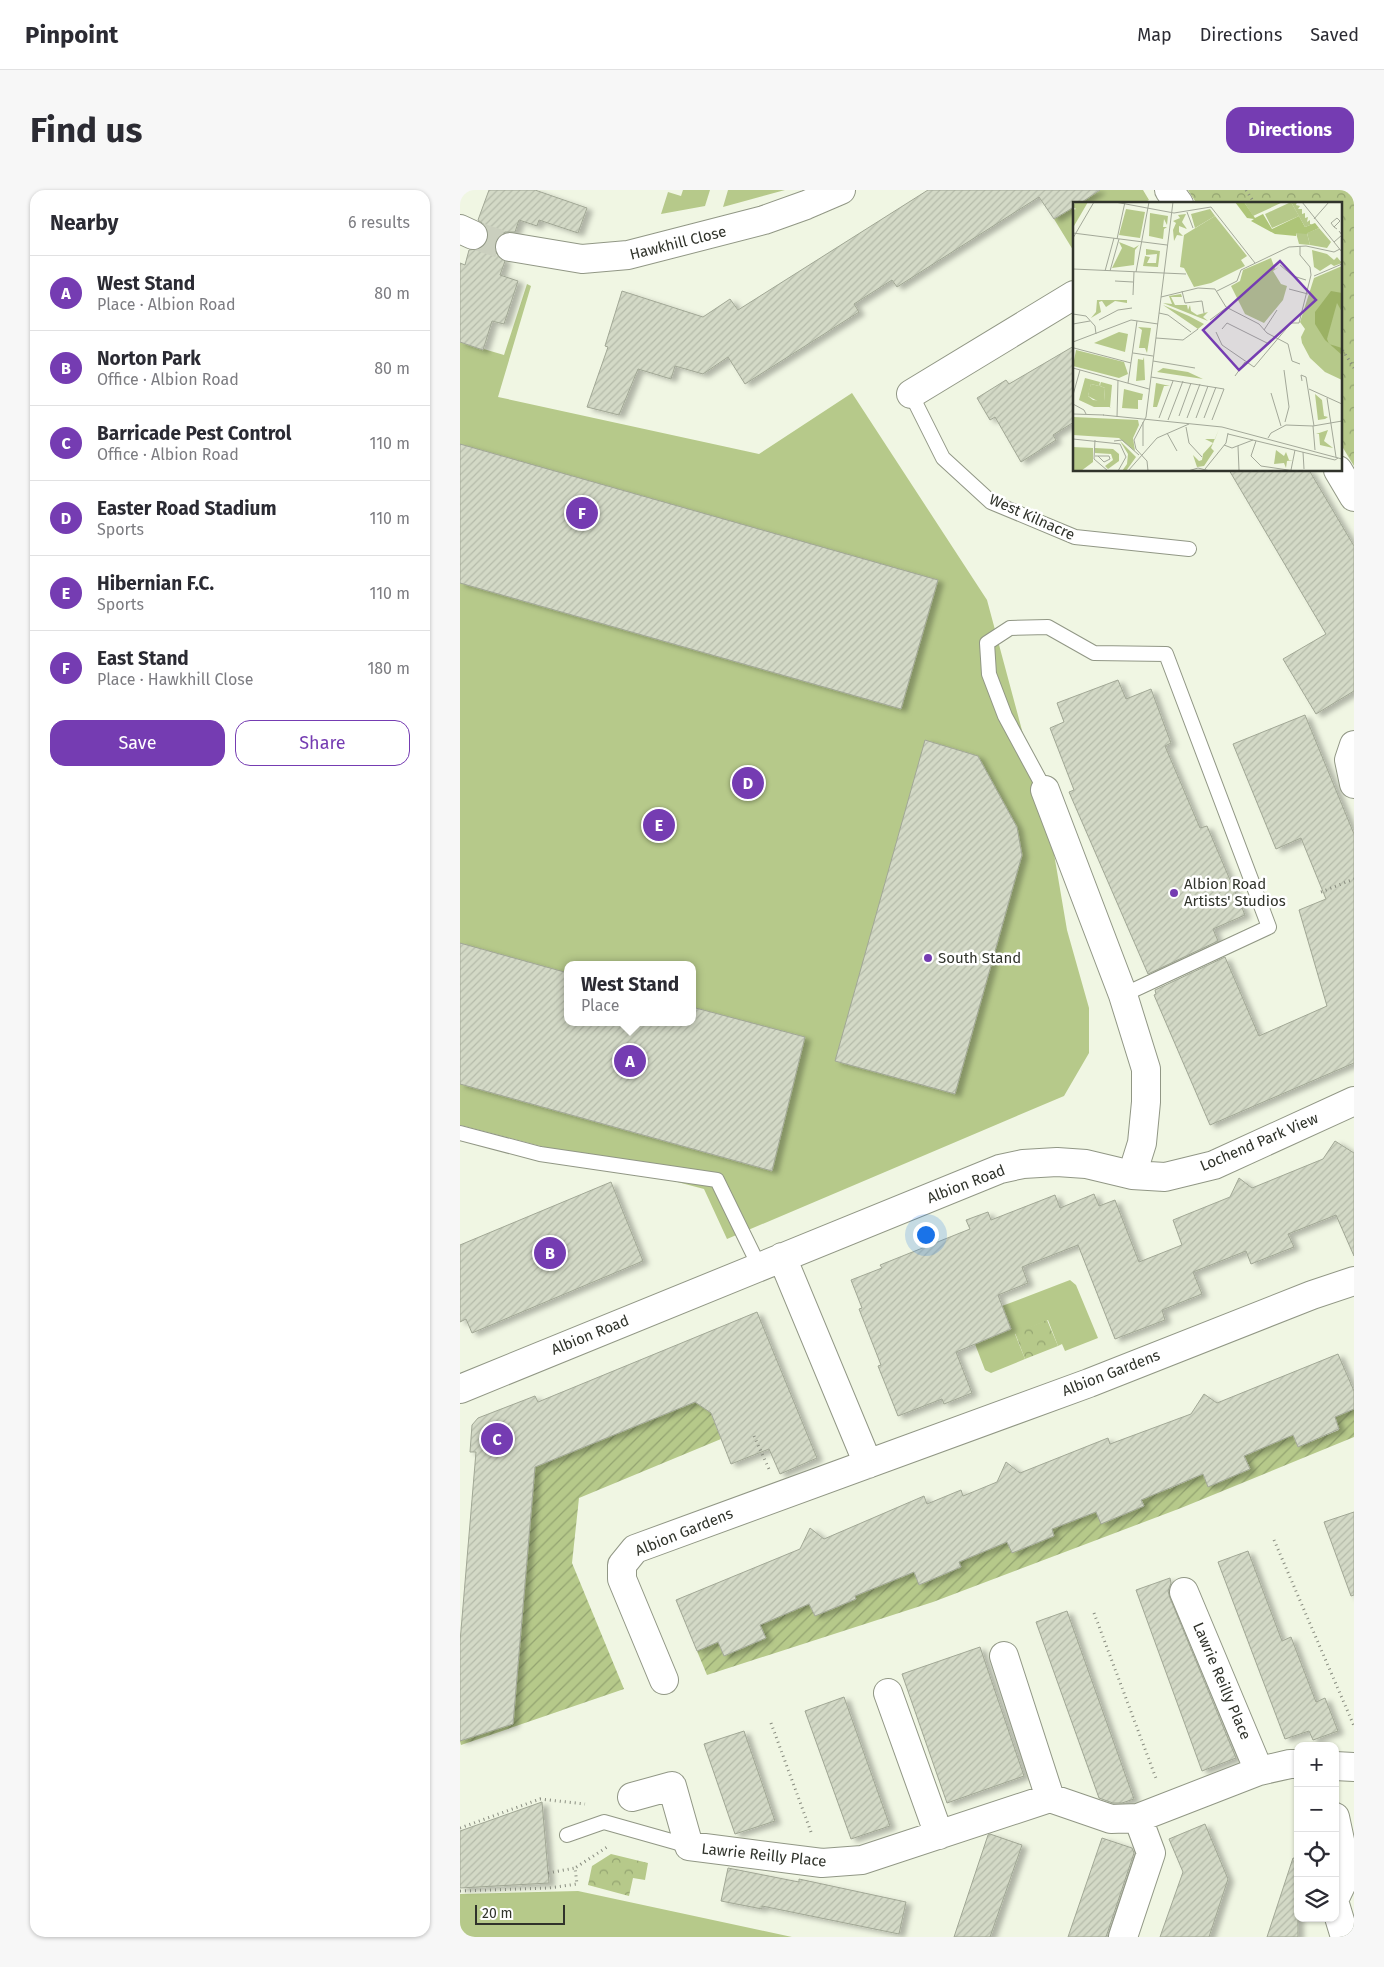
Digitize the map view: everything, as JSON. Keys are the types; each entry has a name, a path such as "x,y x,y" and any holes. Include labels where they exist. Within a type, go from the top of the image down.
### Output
{"street":[{"name":"Hawkhill Close","path":"510,247 582,259 628,255 764,220 841,190"},
{"path":"1170,190 1178,202"},
{"name":"West Kilnacre","path":"911,394 1073,295"},
{"path":"1339,471 1354,497"},
{"path":"1354,745 1349,760 1354,784"},
{"path":"1045,790 1123,994 1146,1069 1146,1102 1142,1143 1132,1175"},
{"name":"Lochend Park View","path":"1132,1175 1165,1177 1214,1165 1354,1101"},
{"name":"Albion Road","path":"460,1388 1000,1169 1023,1164 1057,1162 1086,1164 1132,1175"},
{"path":"771,1262 868,1464"},
{"name":"Albion Gardens","path":"664,1680 622,1579 621,1572 625,1559 634,1549 1089,1382 1312,1295 1354,1281"},
{"name":"Lawrie Reilly Place","path":"1184,1592 1259,1771"},
{"path":"1004,1656 1050,1798 1111,1819 1138,1818 1259,1771 1294,1764"},
{"path":"888,1693 938,1835"},
{"path":"1339,1766 1354,1767"},
{"name":"Lawrie Reilly Place","path":"632,1797 672,1786 689,1846 822,1863 862,1860 1050,1798"},
{"path":"1123,1937 1151,1852 1138,1818"},
{"path":"1338,1832 1347,1874 1339,1890"},
{"path":"1339,1917 1345,1937"}],"lane":[{"name":"West Kilnacre","path":"911,394 943,458 990,502 1075,538 1189,549"},
{"path":"1045,790 1005,716 989,674 987,643 1010,628 1048,627 1094,653 1166,654 1269,927 1123,994"},
{"path":"460,1133 540,1154 717,1180 771,1262"},
{"path":"567,1835 604,1822 689,1846"}],"path":[{"path":"1246,190 1254,202"},
{"path":"1342,349 1354,368"},
{"path":"1320,892 1354,879"},
{"path":"754,1436 780,1495"},
{"path":"1274,1540 1354,1726"},
{"path":"1094,1613 1166,1807"},
{"path":"770,1723 822,1863"},
{"path":"460,1828 540,1799"},
{"path":"548,1873 575,1868 607,1846 616,1849"},
{"path":"460,1891 549,1888 577,1884 575,1868"}],"green space":[{"path":"683,190 710,190 705,206 661,214 668,192 681,196"},
{"path":"728,190 785,190 723,207"},
{"path":"1100,190 1143,190 1149,200 1146,202 1082,202"},
{"path":"1188,190 1354,190 1354,466 1342,446 1342,202 1196,202"},
{"path":"1073,208 1073,250 1054,219"},
{"path":"527,284 531,286 498,397 759,454 852,393 987,600 1052,842 1067,930 1089,1008 1089,1053 1064,1096 727,1239 704,1189 460,1125 460,342 504,355"},
{"path":"1070,1280 1076,1285 1098,1338 1065,1351 1062,1344 1058,1346 1048,1320 1015,1334 1025,1359 991,1373 985,1370 975,1344 1011,1329 1002,1306"},
{"path":"1047,1320 1058,1346 1025,1359 1015,1333"},
{"path":"705,1398 721,1439 579,1498 572,1563 624,1689 461,1745 460,1741 513,1723 535,1467"},
{"path":"1354,1409 1354,1437 1181,1508 933,1602 707,1675 697,1651 718,1642 724,1656 766,1638 760,1624 809,1604 815,1616 856,1599 851,1586 882,1585 914,1572 919,1585 961,1567 956,1556 987,1550 1007,1542 1012,1553 1054,1536 1049,1523 1096,1512 1144,1505 1139,1494 1169,1489 1203,1474 1208,1486 1250,1468 1244,1455 1293,1435 1298,1447 1339,1430 1335,1417"},
{"path":"611,1854 648,1863 645,1880 633,1878 629,1896 588,1885 592,1866"},
{"path":"578,1891 792,1937 460,1937 460,1894"}],"building":[{"path":"489,190 535,190 587,208 578,233 539,220 537,226 519,220 515,232 505,232 498,237 495,244 495,252 505,261 500,275 518,281 504,324 492,321 483,350 460,342 460,263 465,265 469,250 482,248 487,241 488,233 486,226 478,220"},
{"path":"928,190 1100,190 1082,202 1073,202 1073,208 1054,219 1039,197 897,287 892,280 854,304 859,312 745,384 728,357 703,374 675,366 671,379 638,369 619,415 587,407 608,347 605,346 622,291 703,317 730,299 738,310"},
{"path":"1073,347 1073,423 1053,435 1056,440 1021,462 995,417 990,420 977,398 1006,380 1009,384"},
{"path":"460,444 938,580 901,709 460,583"},
{"path":"1230,471 1310,471 1354,546 1354,691 1316,714 1283,659 1326,634"},
{"path":"1118,680 1126,699 1151,689 1171,743 1165,746 1200,828 1207,826 1245,915 1213,929 1218,941 1148,974 1069,792 1074,790 1050,728 1064,722 1057,703"},
{"path":"1305,715 1354,834 1354,1063 1210,1125 1154,995 1156,994 1155,990 1225,957 1259,1036 1327,1006 1299,910 1326,899 1301,838 1276,849 1233,744"},
{"name":"South Stand","path":"925,740 978,756 1017,827 1022,855 955,1094 835,1061"},
{"path":"460,943 564,972 564,1026 696,1026 696,1008 805,1037 772,1171 460,1084"},
{"path":"1335,1141 1354,1153 1354,1256 1336,1215 1288,1234 1294,1247 1251,1264 1246,1251 1193,1272 1202,1294 1162,1310 1165,1320 1115,1339 1078,1245 1022,1267 1028,1283 998,1295 1011,1329 956,1352 972,1393 944,1404 942,1399 898,1416 878,1366 881,1365 859,1309 862,1308 851,1280 882,1268 880,1265 970,1229 966,1220 988,1212 991,1220 1055,1195 1060,1208 1094,1194 1099,1206 1115,1200 1139,1262 1182,1245 1173,1220 1230,1197 1239,1178 1252,1188 1323,1159"},
{"path":"611,1182 643,1261 472,1333 466,1319 460,1322 460,1245"},
{"path":"757,1312 817,1458 780,1474 769,1449 731,1464 711,1413 695,1402 535,1467 513,1724 460,1741 460,1642 476,1452 470,1452 472,1425 478,1418 535,1396 538,1402"},
{"path":"1338,1354 1354,1391 1354,1409 1335,1417 1339,1429 1298,1447 1293,1435 1244,1456 1250,1469 1208,1487 1203,1474 1141,1500 1144,1506 1101,1524 1096,1512 1052,1529 1054,1536 1012,1553 1007,1542 959,1562 961,1567 919,1585 914,1572 855,1596 856,1599 815,1616 809,1604 760,1625 766,1638 724,1656 718,1642 697,1651 676,1600 800,1549 810,1528 824,1539 924,1496 927,1504 961,1490 963,1496 997,1482 1006,1462 1020,1473 1108,1438 1110,1444 1191,1414 1204,1394 1217,1403"},
{"path":"1354,1512 1354,1595 1351,1596 1324,1522"},
{"path":"1248,1551 1282,1641 1291,1637 1316,1702 1325,1698 1338,1731 1313,1740 1309,1731 1285,1739 1218,1562"},
{"path":"1170,1578 1171,1583 1168,1591 1170,1598 1236,1758 1202,1771 1136,1590"},
{"path":"1067,1611 1134,1799 1122,1803 1113,1803 1099,1798 1036,1622"},
{"path":"980,1647 1024,1776 947,1803 902,1674"},
{"path":"844,1697 890,1826 851,1839 805,1711"},
{"path":"744,1731 775,1821 735,1834 704,1744"},
{"path":"542,1802 549,1883 460,1888 460,1831"},
{"path":"1205,1824 1228,1879 1209,1937 1160,1937 1183,1872 1169,1839"},
{"path":"990,1834 1022,1845 990,1937 954,1937 988,1835"},
{"path":"1102,1838 1132,1848 1134,1853 1106,1937 1068,1937"},
{"path":"1294,1858 1294,1922 1298,1922 1298,1937 1267,1937"},
{"path":"728,1868 799,1882 799,1879 906,1902 899,1934 762,1906 762,1909 721,1901"}],"tunnel":[{"path":"473,235 510,247"}],"place":[{"name":"East Stand","path":"582,513"},
{"name":"Easter Road Stadium","path":"748,783"},
{"name":"Hibernian F.C.","path":"659,825"},
{"name":"Albion Road Artists' Studios","path":"1174,893"},
{"name":"South Stand","path":"928,958"},
{"name":"West Stand","path":"630,1061"},
{"name":"Norton Park","path":"550,1253"},
{"name":"Barricade Pest Control","path":"497,1439"}]}
